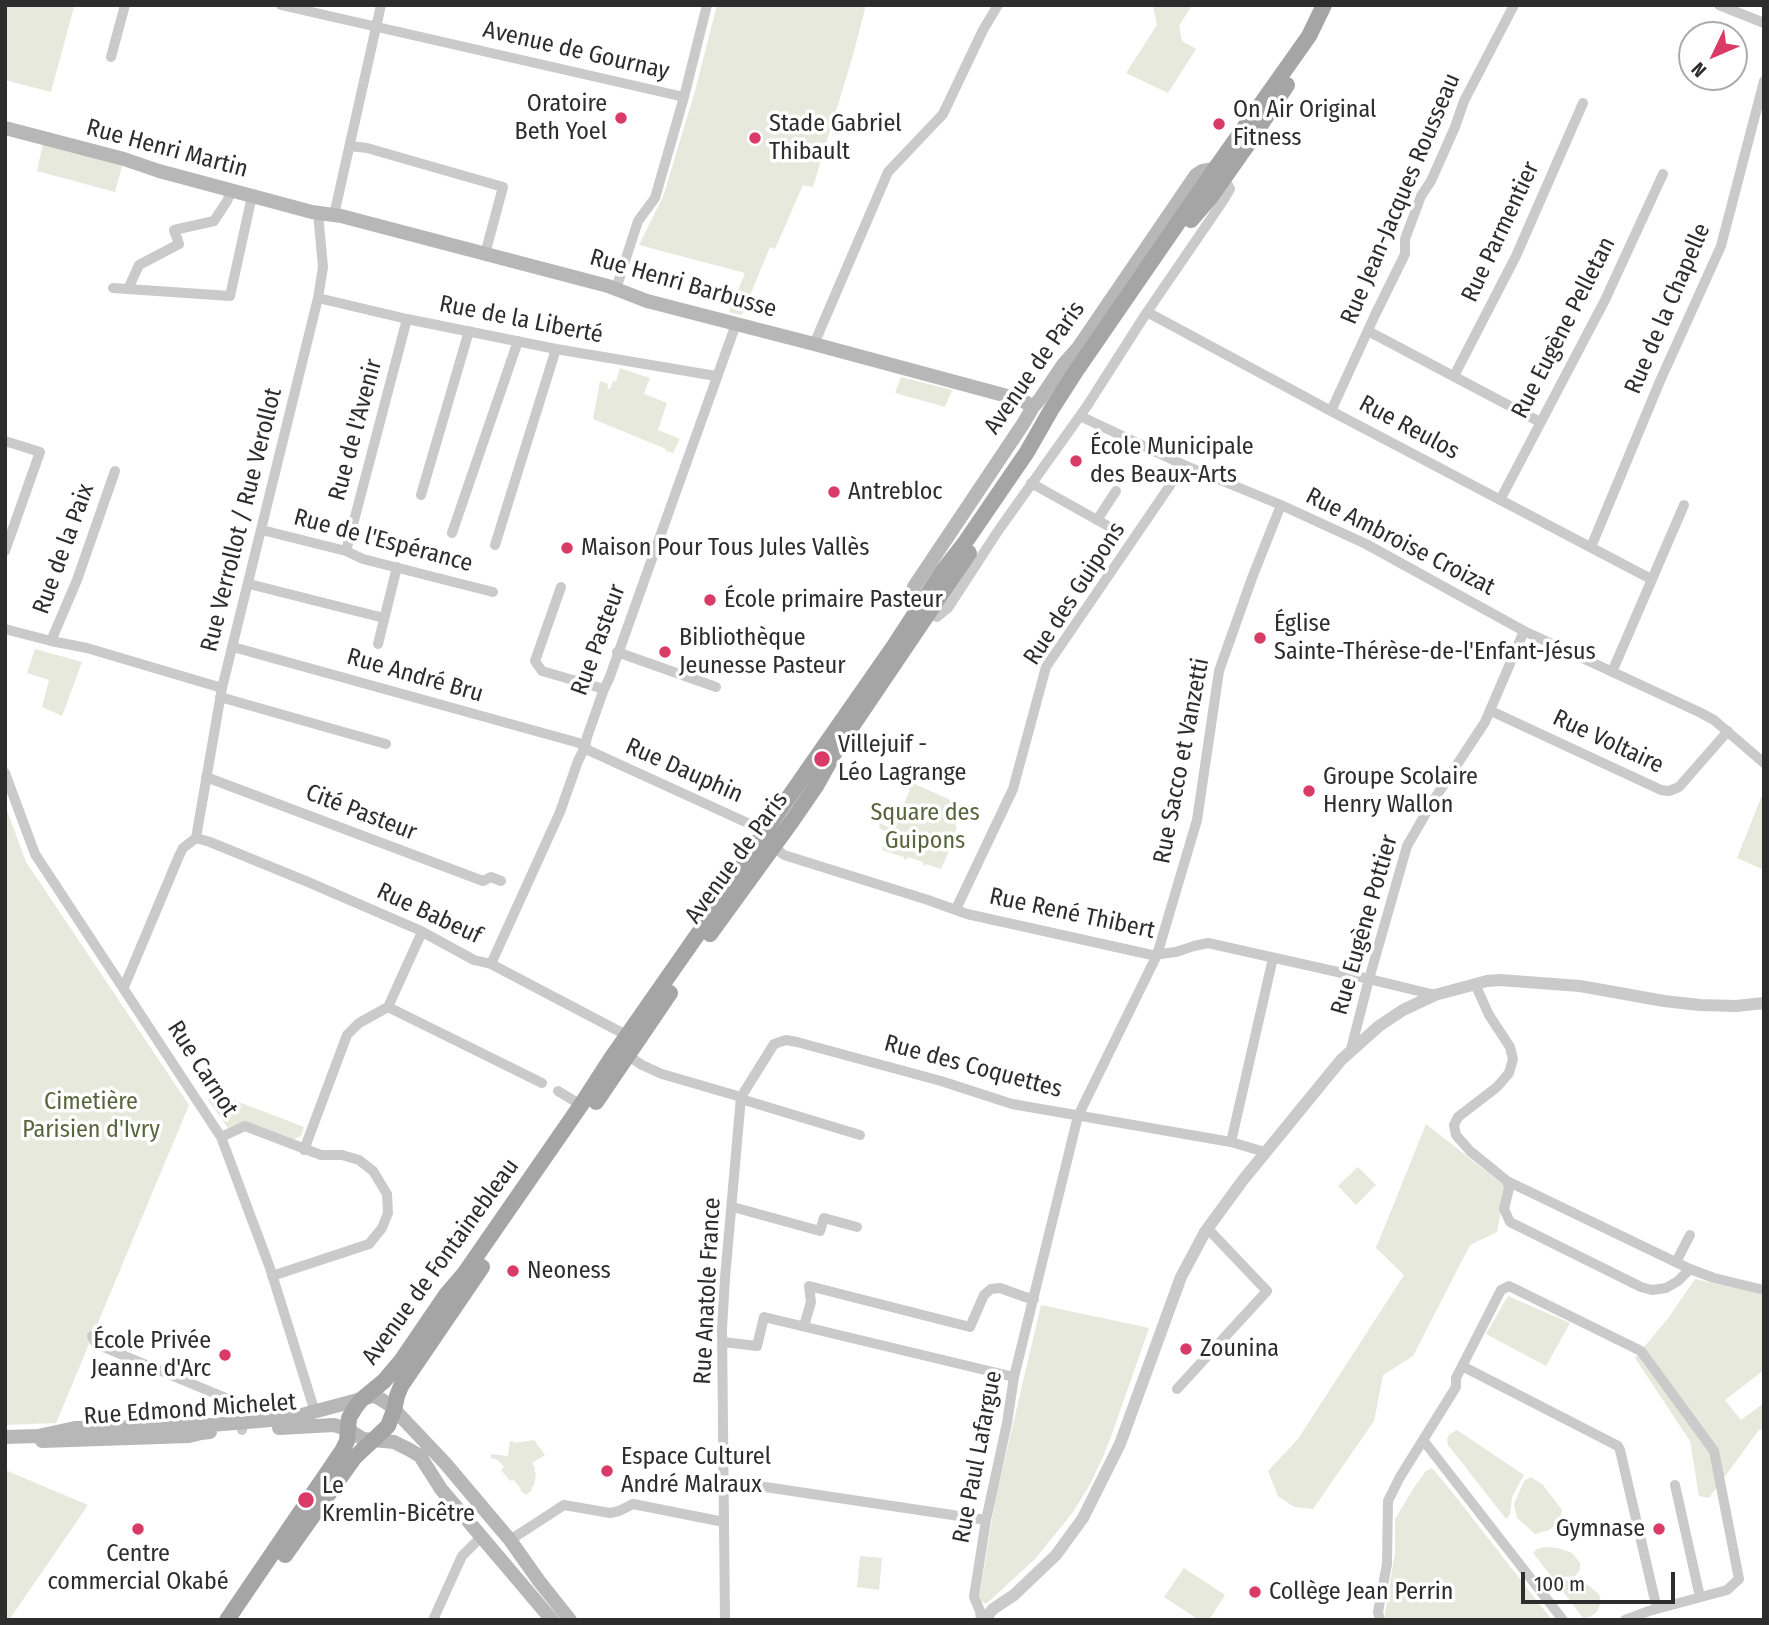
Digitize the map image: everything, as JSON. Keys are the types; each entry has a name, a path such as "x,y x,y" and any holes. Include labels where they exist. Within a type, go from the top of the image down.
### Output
{"main road":[{"name":"Avenue de Paris","path":"1220,173 1309,36 1324,5"},
{"name":"Avenue de Paris","path":"627,1048 768,840 865,688 923,611 1027,452 1062,392 1318,39 1334,5"},
{"name":"Rue Henri Martin","path":"5,128 250,201 318,213"},
{"name":"Avenue de Paris","path":"923,611 912,596 914,587 1033,407 1196,175 1202,171 1220,173"},
{"name":"Rue Henri Barbusse","path":"318,213 616,289 647,301 1010,397 1033,407"},
{"name":"Avenue de Fontainebleau","path":"227,1620 342,1451 349,1418 361,1400 401,1361 581,1105 627,1048"},
{"name":"Avenue de Fontainebleau","path":"239,1620 354,1458 388,1426 401,1386 627,1048"},
{"path":"361,1400 377,1397 385,1401 445,1463 510,1540 570,1620"},
{"name":"Rue Edmond Michelet","path":"5,1443 189,1436 294,1417 361,1400"},
{"name":"Rue Edmond Michelet","path":"5,1437 38,1436 75,1428 324,1424 340,1426 363,1438 400,1444 420,1456 456,1507"},
{"path":"456,1507 468,1511 489,1534 510,1540"},
{"path":"456,1507 552,1620"},
{"path":"481,1537 510,1554 541,1593 555,1601"}],"street":[{"path":"111,57 125,5"},
{"name":"Avenue de Gournay","path":"281,5 684,97"},
{"path":"334,215 381,5"},
{"path":"616,289 638,221 655,198 707,5"},
{"path":"814,344 888,172 943,114 998,5"},
{"name":"Rue Jean-Jacques Rousseau","path":"1331,411 1405,254 1405,239 1421,196 1431,181 1478,71 1514,5"},
{"path":"1719,5 1764,23"},
{"name":"Rue de la Chapelle","path":"1591,547 1721,246 1764,81"},
{"name":"Rue Parmentier","path":"1454,376 1516,257 1583,103"},
{"path":"350,146 368,148 503,187 485,254"},
{"name":"Avenue de Paris","path":"923,611 937,617 948,608 1031,483 1080,416 1228,194 1230,190 1220,173"},
{"name":"Rue Eugène Pelletan","path":"1500,500 1605,300 1663,174"},
{"path":"128,289 139,265 179,244 174,230 215,221 229,195"},
{"path":"113,288 230,296 250,201"},
{"name":"Rue Verrollot / Rue Verollot","path":"196,838 221,692 318,298 323,267 318,213"},
{"name":"Rue de la Liberté","path":"318,298 556,349 716,376"},
{"name":"Rue Reulos","path":"1147,312 1651,579"},
{"name":"Rue de l'Avenir","path":"346,551 407,319"},
{"name":"Rue Pasteur","path":"491,964 560,812 585,747 736,324"},
{"path":"421,495 469,331"},
{"path":"1368,331 1540,422"},
{"path":"452,533 518,341"},
{"path":"495,545 556,349"},
{"name":"Rue Ambroise Croizat","path":"1080,416 1184,465 1366,544 1524,631 1699,712 1714,720 1764,763"},
{"path":"5,441 40,452 5,551"},
{"name":"Rue des Guipons","path":"956,909 1013,789 1046,667 1184,465"},
{"name":"Rue de la Paix","path":"51,641 77,580 115,471"},
{"path":"1031,483 1108,526"},
{"path":"1097,520 1116,491"},
{"name":"Rue Sacco et Vanzetti","path":"1034,1300 1078,1116 1157,955 1197,820 1219,671 1281,505"},
{"path":"1612,672 1684,505"},
{"name":"Rue de l'Espérance","path":"262,530 493,592"},
{"path":"378,644 397,567"},
{"path":"248,584 384,618"},
{"path":"561,587 536,661 542,671 604,689"},
{"path":"5,629 87,648 386,744"},
{"name":"Rue Eugène Pottier","path":"1351,1049 1407,846 1491,711 1524,631"},
{"name":"Rue André Bru","path":"233,647 579,743 585,747"},
{"path":"617,652 716,687"},
{"name":"Rue Voltaire","path":"1491,711 1661,790 1670,791 1679,787 1728,731"},
{"name":"Rue Dauphin","path":"585,747 752,825 768,840"},
{"name":"Rue Carnot","path":"5,773 35,854 221,1137 272,1276 315,1412"},
{"name":"Cité Pasteur","path":"205,777 483,881 491,877 501,881"},
{"path":"124,988 179,856 183,848 196,838"},
{"name":"Rue Babeuf","path":"196,838 308,882 422,932 474,960 491,964 627,1048"},
{"name":"Rue René Thibert","path":"768,840 784,855 792,858 980,917 1152,956 1208,943 1435,995"},
{"path":"304,1150 346,1035 359,1023 388,1007 422,932"},
{"path":"1231,1142 1272,958"},
{"path":"982,1620 1014,1595 1056,1555 1083,1518 1120,1444 1181,1277 1208,1229 1265,1152 1351,1049 1371,1032 1393,1016 1435,995 1500,980 1580,986 1700,1005 1736,1006 1764,1003"},
{"path":"1475,985 1489,1015 1510,1047 1513,1059 1508,1073 1497,1087 1458,1117 1454,1125 1456,1135 1469,1151 1507,1181 1690,1269 1714,1278 1764,1290"},
{"path":"388,1007 542,1083"},
{"name":"Rue des Coquettes","path":"741,1098 774,1044 786,1040 941,1081 1012,1104 1231,1142 1265,1152"},
{"path":"627,1048 642,1065 662,1074 860,1135"},
{"path":"558,1091 581,1105"},
{"name":"Rue Anatole France","path":"725,1620 722,1329 741,1098"},
{"path":"221,1137 245,1126 304,1150 359,1160 373,1171 387,1194 388,1213 382,1228 369,1244 272,1276"},
{"path":"1507,1181 1509,1188 1504,1209 1510,1222 1641,1287 1652,1290 1666,1288 1690,1269"},
{"path":"733,1207 820,1231 824,1218 857,1227"},
{"path":"1177,1389 1267,1291 1208,1229"},
{"path":"1676,1262 1690,1235"},
{"path":"804,1326 811,1303 809,1286 970,1327 984,1295 991,1289 1000,1287 1034,1300"},
{"path":"1380,1620 1378,1612 1387,1564 1388,1500 1456,1387 1456,1378 1502,1290 1509,1286 1641,1351 1714,1451 1739,1579 1727,1590 1625,1620"},
{"name":"Rue Paul Lafargue","path":"982,1620 974,1597 986,1520 1014,1377 1034,1300"},
{"path":"723,1342 757,1346 764,1317 1014,1377"},
{"path":"92,1336 96,1344 238,1403 244,1416 242,1427"},
{"path":"1462,1366 1618,1446 1657,1609"},
{"path":"1423,1440 1563,1620"},
{"path":"724,1481 986,1520"},
{"path":"1675,1485 1700,1597"},
{"path":"510,1540 564,1505 610,1513 633,1504 723,1522"},
{"path":"433,1620 462,1556 481,1537"}],"green space":[{"path":"5,5 74,7 51,92 5,80"},
{"name":"Stade Gabriel Thibault","path":"717,5 866,5 813,187 803,185 775,249 770,247 742,315 729,312 745,273 639,245 663,197 695,91"},
{"path":"1153,5 1192,5 1179,26 1182,41 1196,49 1168,93 1126,73 1157,25"},
{"path":"44,139 124,159 115,192 37,171"},
{"path":"620,368 650,378 644,394 667,403 658,430 680,439 673,453 593,419 600,381 608,384 607,388 610,389"},
{"path":"901,377 952,390 945,407 895,393"},
{"path":"35,649 82,662 62,716 42,707 49,680 27,673"},
{"name":"Square des Guipons","path":"908,781 964,806 941,869 926,864 925,866 923,862 908,857 906,860 882,850 888,833 879,828 880,823 891,828 897,820 910,790 906,786"},
{"path":"1764,790 1764,870 1737,858"},
{"name":"Cimetière Parisien d'Ivry","path":"5,805 26,862 189,1105 56,1423 5,1425"},
{"path":"215,1093 304,1127 301,1136 294,1139 246,1121 228,1128 208,1100"},
{"path":"1426,1124 1506,1187 1497,1232 1470,1245 1413,1356 1383,1375 1374,1421 1313,1509 1294,1507 1278,1496 1268,1471 1298,1439 1404,1275 1376,1248"},
{"path":"1358,1167 1376,1185 1356,1205 1338,1186"},
{"path":"1695,1279 1764,1295 1764,1370 1725,1400 1741,1420 1764,1403 1764,1428 1759,1430 1709,1498 1699,1496 1690,1441 1635,1358 1669,1317"},
{"path":"1508,1296 1570,1323 1546,1366 1486,1334"},
{"path":"1041,1305 1149,1328 1112,1434 1089,1486 1073,1512 1035,1559 986,1604 979,1600 995,1501"},
{"path":"1457,1430 1524,1475 1512,1497 1510,1515 1506,1519 1448,1445 1450,1434"},
{"path":"534,1440 545,1455 532,1463 536,1473 534,1485 526,1495 513,1479 510,1481 501,1470 504,1467 498,1460 491,1458 491,1454 508,1456 510,1441 515,1443"},
{"path":"1432,1468 1552,1620 1384,1620 1395,1552 1395,1519 1426,1471"},
{"path":"5,1470 88,1505 9,1620 5,1620"},
{"path":"1531,1477 1543,1485 1562,1510 1560,1520 1549,1530 1535,1534 1517,1518 1514,1504 1524,1481"},
{"path":"1545,1547 1572,1553 1580,1563 1580,1570 1575,1576 1554,1578 1533,1553"},
{"path":"860,1556 882,1558 879,1590 857,1587"},
{"path":"1184,1568 1225,1595 1209,1620 1199,1620 1164,1597"},
{"path":"1564,1580 1588,1585 1599,1594 1601,1602 1597,1612 1583,1618 1556,1582"}],"place":[{"name":"Oratoire Beth Yoel","path":"621,118"},
{"name":"On Air Original Fitness","path":"1219,124"},
{"name":"Stade Gabriel Thibault","path":"755,138"},
{"name":"École Municipale des Beaux-Arts","path":"1076,461"},
{"name":"Antrebloc","path":"834,492"},
{"name":"Maison Pour Tous Jules Vallès","path":"567,548"},
{"name":"École primaire Pasteur","path":"710,600"},
{"name":"Église Sainte-Thérèse-de-l'Enfant-Jésus","path":"1260,638"},
{"name":"Bibliothèque Jeunesse Pasteur","path":"665,652"},
{"name":"Villejuif - Léo Lagrange","path":"822,759"},
{"name":"Groupe Scolaire Henry Wallon","path":"1309,791"},
{"name":"Neoness","path":"513,1271"},
{"name":"Zounina","path":"1186,1349"},
{"name":"École Privée Jeanne d'Arc","path":"225,1355"},
{"name":"Espace Culturel André Malraux","path":"607,1471"},
{"name":"Le Kremlin-Bicêtre","path":"306,1500"},
{"name":"Centre commercial Okabé","path":"138,1529"},
{"name":"Gymnase","path":"1659,1529"},
{"name":"Collège Jean Perrin","path":"1255,1592"}]}
